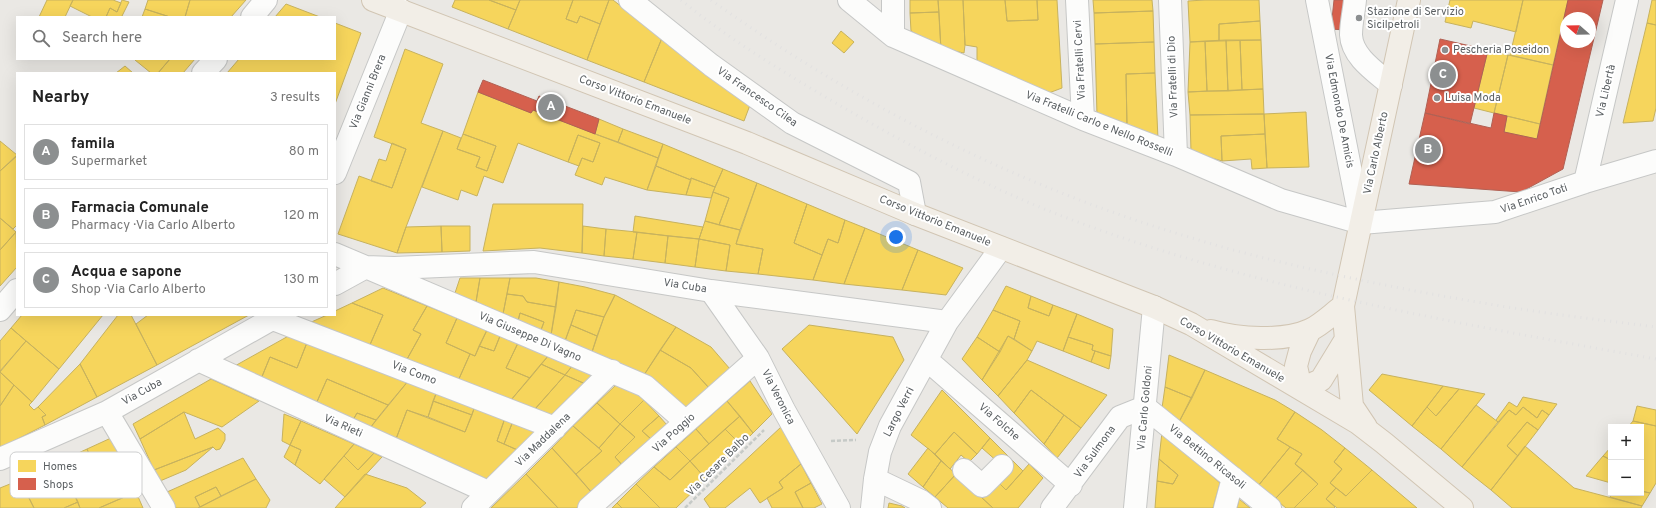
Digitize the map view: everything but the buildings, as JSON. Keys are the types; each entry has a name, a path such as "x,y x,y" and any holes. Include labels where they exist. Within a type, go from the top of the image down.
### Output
{"main road":[{"name":"Corso Vittorio Emanuele","path":"373,0 747,143 915,214 1154,307 1190,324 1369,431 1462,508"},
{"name":"Via Carlo Alberto","path":"1369,431 1352,406 1343,306 1409,0"},
{"path":"1190,324 1226,335 1284,337 1310,330 1343,306"},
{"path":"1310,330 1300,351 1296,366 1301,389 1321,380 1346,339"}],"street":[{"path":"253,16 266,0"},
{"name":"Via Francesco Cilea","path":"630,0 711,65 792,123 910,182 915,214"},
{"name":"Via Fratelli Carlo e Nello Rosselli","path":"848,0 893,36 1083,119 1176,155 1281,200 1361,223"},
{"path":"893,0 893,36"},
{"name":"Via Fratelli Cervi","path":"1077,0 1083,119"},
{"name":"Via Fratelli di Dio","path":"1170,0 1176,155"},
{"name":"Via Edmondo De Amicis","path":"1317,0 1361,223"},
{"path":"1355,0 1351,34 1353,46 1363,60 1391,85"},
{"name":"Via Libertà","path":"1585,182 1627,0"},
{"name":"Via Gianni Brera","path":"336,172 401,10"},
{"path":"204,72 215,60"},
{"name":"Via Enrico Toti","path":"1361,223 1495,212 1585,182 1656,161"},
{"path":"947,322 1001,248"},
{"path":"336,254 366,266"},
{"name":"Via Cuba","path":"366,266 394,268 534,262 711,291 947,322"},
{"path":"336,283 366,266"},
{"name":"Via Giuseppe Di Vagno","path":"366,266 400,283 646,386 686,422"},
{"path":"0,309 16,291"},
{"name":"Via Veronica","path":"711,291 758,358 839,508"},
{"name":"Via Carlo Goldoni","path":"1135,508 1154,307"},
{"name":"Via Cuba","path":"16,452 107,412 276,317"},
{"name":"Via Como","path":"276,317 555,428"},
{"name":"Largo Verri","path":"872,508 880,452 890,426 947,322"},
{"name":"Via Poggio","path":"589,508 758,358"},
{"name":"Via Rieti","path":"198,360 488,492"},
{"name":"Via Folche","path":"927,360 1011,455 1071,485"},
{"name":"Via Maddalena","path":"473,508 612,371"},
{"name":"Via Bettino Ricasoli","path":"1145,406 1270,508"},
{"name":"Via Sulmona","path":"1052,508 1071,485 1120,417 1145,406"},
{"path":"107,412 131,452"},
{"name":"Via Cuba","path":"0,459 10,455"},
{"path":"964,470 982,486 1011,455"},
{"path":"142,471 164,508"},
{"path":"1225,508 1233,478"},
{"path":"875,480 921,501 930,508"}],"path":[{"name":"Via Cesare Balbo","path":"685,508 762,432"},
{"path":"803,443 856,439 880,452"}],"railway":[{"path":"681,0 758,56 798,81 899,139 991,186 1086,225 1155,249 1297,288 1440,319 1656,359"},
{"path":"711,0 766,38 822,73 937,137 1057,191 1119,214 1182,235 1234,250 1304,268 1368,282 1515,308 1656,327"}],"place":[{"name":"Stazione di Servizio Sicilpetroli","path":"1359,18"},
{"name":"Pescheria Poseidon","path":"1445,50"},
{"name":"Acqua e sapone","path":"1443,75"},
{"name":"Luisa Moda","path":"1437,98"},
{"name":"famila","path":"551,107"},
{"name":"Farmacia Comunale","path":"1428,150"}]}
